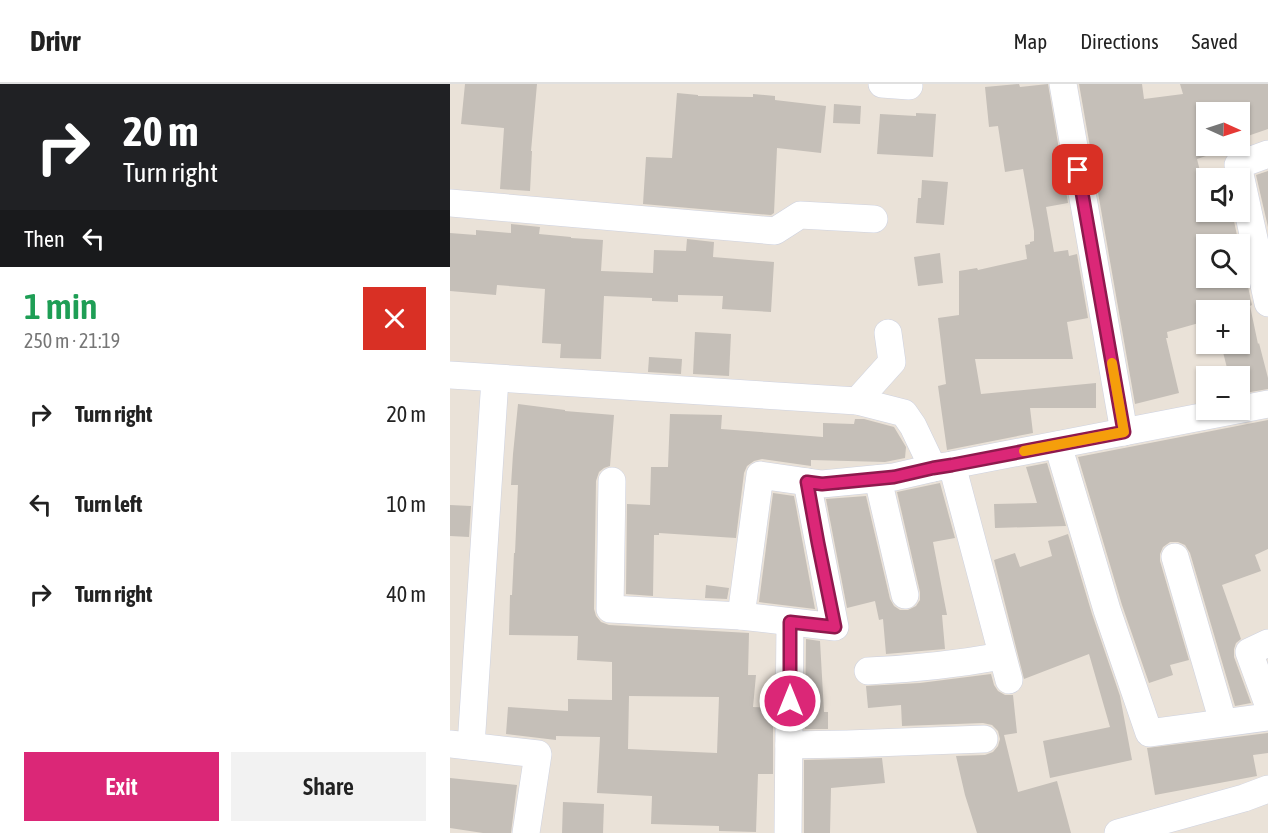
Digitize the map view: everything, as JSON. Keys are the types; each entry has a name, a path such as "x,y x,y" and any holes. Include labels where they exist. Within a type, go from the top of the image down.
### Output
{"street":[{"path":"882,84 909,86"},
{"path":"1063,84 1124,432"},
{"path":"1268,154 1238,165 1268,303"},
{"path":"450,203 775,231 800,215 874,219"},
{"path":"857,401 892,362 888,333"},
{"path":"450,375 857,401 904,413 942,466 1006,668 969,662 868,671"},
{"path":"495,379 461,745 538,754 526,833"},
{"path":"741,616 760,475 822,484 894,477 1268,404"},
{"path":"1058,445 1107,610 1149,733 1268,717"},
{"path":"878,478 905,595"},
{"path":"612,481 610,609 741,616 835,627 807,482"},
{"path":"1175,557 1223,722"},
{"path":"788,833 790,622"},
{"path":"1268,643 1249,652 1268,704"},
{"path":"789,745 984,739"},
{"path":"1118,833 1165,827 1268,789"}],"building":[{"path":"465,84 537,84 530,191 500,189 504,128 461,124"},
{"path":"1019,84 1020,87 1048,84 1068,203 1046,207 1054,252 1068,250 1069,256 1077,254 1088,318 1067,322 1073,359 975,359 981,394 1096,383 1096,408 1030,408 1033,433 947,450 938,386 946,384 938,318 959,315 959,271 977,268 978,270 1027,259 1025,245 1034,241 1023,169 1005,172 998,126 989,127 985,87"},
{"path":"1079,84 1142,84 1144,99 1183,94 1180,84 1268,84 1268,129 1250,135 1250,102 1196,102 1196,156 1206,156 1197,159 1199,168 1196,168 1196,222 1234,222 1237,234 1196,234 1196,288 1248,288 1252,305 1250,306 1250,300 1196,300 1196,324 1167,332 1168,338 1166,338 1179,393 1135,404"},
{"path":"677,93 698,96 753,97 753,94 775,96 775,100 826,106 821,153 777,148 774,213 771,215 643,204 646,157 672,158"},
{"path":"834,104 861,106 860,124 833,123"},
{"path":"916,113 936,114 933,157 877,154 880,114 916,116"},
{"path":"1268,171 1268,227 1256,175"},
{"path":"922,180 948,182 944,225 916,223"},
{"path":"511,224 540,227 539,234 603,240 601,271 653,273 654,250 686,251 687,239 714,242 713,257 774,262 771,312 722,309 723,296 678,295 678,302 652,301 652,298 604,296 601,359 560,358 561,344 542,343 545,289 497,285 496,295 450,291 450,233 476,235 476,230 511,233"},
{"path":"940,253 943,283 918,286 914,257"},
{"path":"1250,306 1268,378 1268,389 1250,392 1250,366 1226,366 1224,354 1250,354"},
{"path":"695,332 731,334 729,376 693,374"},
{"path":"649,357 682,359 681,374 648,372"},
{"path":"518,404 614,415 610,466 599,472 596,481 594,609 596,616 601,622 609,625 749,633 748,675 756,675 753,707 773,708 773,774 758,774 756,832 719,831 719,826 651,824 652,796 597,793 600,737 556,736 556,740 506,734 508,707 568,711 568,699 612,700 612,662 577,660 578,636 509,635 518,485 511,485","holes":["629,696 719,697 717,753 628,749"]},
{"path":"670,414 722,415 721,429 823,437 823,423 854,424 855,419 864,419 894,427 906,447 905,458 885,462 811,460 811,466 762,459 754,461 747,466 744,473 736,538 659,533 659,535 654,535 653,596 626,594 627,504 650,505 651,467 668,467"},
{"path":"1268,420 1268,549 1255,555 1261,571 1222,585 1241,639 1236,643 1234,657 1251,703 1235,706 1190,553 1185,545 1178,542 1170,542 1163,547 1160,561 1189,660 1170,665 1173,675 1149,683 1122,605 1078,457"},
{"path":"1047,463 1066,526 995,528 994,504 1037,503 1026,467"},
{"path":"940,483 955,538 933,542 947,615 942,615 945,649 886,654 883,619 879,620 875,601 847,608 826,499 866,496 890,599 900,610 908,610 916,606 920,600 920,592 897,492"},
{"path":"773,493 794,496 815,609 759,602"},
{"path":"450,505 471,506 469,537 450,536"},
{"path":"1068,534 1120,696 1132,760 1050,778 1043,741 1110,727 1089,654 1024,679 994,560 1015,553 1020,567 1052,556 1048,541"},
{"path":"706,585 729,588 727,599 705,598"},
{"path":"806,639 820,641 824,712 828,712 828,729 805,729"},
{"path":"991,674 998,691 1005,695 1013,695 1017,733 1004,735 1018,792 1057,781 1071,833 977,833 956,756 985,755 993,752 1000,739 998,731 992,725 983,723 902,726 901,705 868,708 866,686 920,683"},
{"path":"1268,733 1268,753 1253,755 1257,776 1155,795 1147,748"},
{"path":"882,758 885,783 831,788 830,833 804,833 804,760"},
{"path":"450,778 517,785 511,833 483,833 450,828"},
{"path":"563,802 604,804 603,833 562,833"}],"slow traffic":[{"path":"1024,451 1124,432 1112,363"}],"route":[{"path":"790,701 790,622 835,627 807,482 822,484 894,477 1124,432 1078,170"}]}
